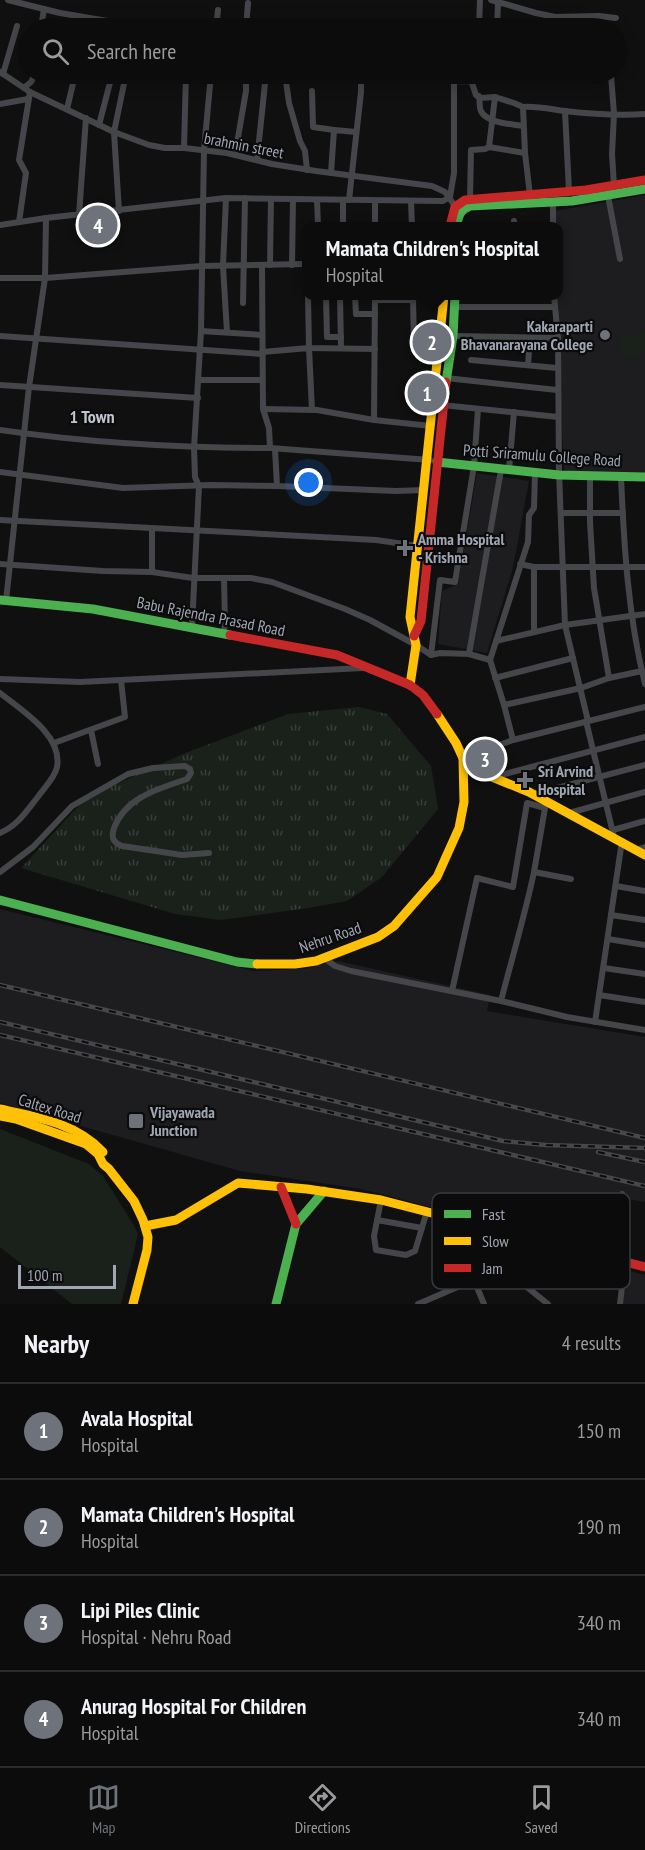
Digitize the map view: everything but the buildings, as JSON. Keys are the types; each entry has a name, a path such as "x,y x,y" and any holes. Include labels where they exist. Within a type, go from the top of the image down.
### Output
{"street":[{"path":"8,0 88,18"},
{"path":"479,18 480,0"},
{"path":"491,0 555,17 616,18"},
{"path":"247,18 248,3"},
{"path":"497,18 498,3"},
{"path":"43,18 44,9"},
{"path":"217,18 218,10"},
{"path":"1,73 17,26"},
{"name":"brahmin street","path":"1,73 28,93 114,132 149,145 204,150 307,170 432,186 446,192 453,202"},
{"path":"19,222 26,173 19,160 30,84"},
{"path":"67,109 73,84"},
{"path":"99,125 110,84"},
{"path":"119,211 114,132 124,84"},
{"path":"183,148 186,84"},
{"path":"192,627 199,486 195,477 194,448 201,331 204,150 210,84"},
{"path":"235,155 246,84"},
{"path":"256,160 265,84"},
{"path":"286,84 289,103 305,151 307,170"},
{"path":"343,222 361,84"},
{"path":"451,222 454,173 454,84"},
{"path":"472,84 476,95 480,98 495,97 523,107 538,106 565,111 645,114"},
{"path":"612,84 614,186"},
{"path":"312,92 313,127 356,132"},
{"path":"0,104 28,93"},
{"path":"479,96 481,111 493,121 523,126"},
{"path":"489,147 495,97"},
{"path":"523,107 530,195"},
{"path":"565,111 569,191"},
{"path":"79,215 86,118"},
{"path":"332,173 334,130"},
{"path":"470,199 471,150 489,147 525,153"},
{"path":"0,225 226,198 453,202 614,186 645,180"},
{"path":"458,222 462,209 470,206 553,203 645,189"},
{"path":"608,196 620,259"},
{"path":"226,198 223,266 227,332"},
{"path":"243,303 245,198"},
{"path":"271,199 262,335 262,380 263,409 273,449 277,486"},
{"path":"292,265 293,199"},
{"path":"317,200 318,222"},
{"path":"375,201 375,222"},
{"path":"411,201 412,222"},
{"path":"553,203 553,222"},
{"path":"3,600 10,564 29,387 45,278 46,218"},
{"path":"0,278 45,278 202,266 302,264"},
{"path":"308,300 312,410"},
{"path":"326,300 327,337 341,337"},
{"path":"340,300 341,348"},
{"path":"355,300 356,314 375,314"},
{"path":"374,420 375,300"},
{"path":"413,300 414,348"},
{"path":"410,685 415,640 421,621 432,460 431,426 444,300"},
{"path":"415,640 410,617 424,490 432,460 453,336 454,300"},
{"path":"555,300 558,338 559,475 565,625 581,688 593,750 616,836 616,886 595,1022"},
{"path":"453,307 555,307"},
{"path":"201,331 262,335"},
{"path":"0,336 262,353 309,348 375,349"},
{"path":"453,336 558,338"},
{"path":"528,365 530,338"},
{"path":"471,360 557,368"},
{"path":"446,378 557,390"},
{"path":"199,380 262,380"},
{"path":"0,385 198,398"},
{"path":"442,405 558,417"},
{"path":"263,409 312,410 431,426"},
{"path":"431,655 440,580 455,582 474,466 478,409"},
{"path":"469,654 514,412"},
{"path":"0,430 114,443 194,448 273,449 432,460"},
{"name":"Potti Sriramulu College Road","path":"432,460 559,475 645,477"},
{"path":"0,472 123,488 277,486 424,490"},
{"path":"513,740 490,660 528,542 529,515 534,508 535,472"},
{"path":"590,476 593,567 609,678"},
{"path":"621,477 631,616 645,684"},
{"path":"561,513 622,513"},
{"path":"0,520 376,540 418,546"},
{"path":"152,529 152,572"},
{"path":"0,564 152,572 193,578 251,578 272,582 345,609 415,640 431,655"},
{"path":"520,564 534,567 645,567"},
{"path":"534,567 534,632"},
{"path":"223,633 225,626 224,578"},
{"name":"Babu Rajendra Prasad Road","path":"3,600 93,609 337,655 410,685"},
{"path":"496,641 565,625 645,614"},
{"path":"431,655 469,654 490,660"},
{"path":"495,678 573,658"},
{"path":"0,679 81,682 370,667"},
{"path":"504,705 581,688 609,678 642,671"},
{"path":"54,742 124,717 121,680"},
{"name":"Nehru Road","path":"0,900 250,964 295,964 324,958 378,937 394,926 437,877 459,828 464,802 463,758 438,715 423,695 410,685"},
{"path":"0,693 50,735 56,746 57,767 50,780 15,825 0,833"},
{"path":"463,758 513,740 645,707"},
{"path":"91,730 98,765"},
{"path":"492,777 645,737"},
{"path":"463,758 492,777 533,795 642,851"},
{"path":"533,795 645,765"},
{"path":"0,872 33,848 72,806 128,774 153,768 185,766 191,773 187,779 158,789 133,802 118,818 112,832 113,840 122,846 174,854 209,853"},
{"path":"569,813 645,792"},
{"path":"452,991 477,878 513,887 527,803 545,808 524,917 501,1001"},
{"path":"616,836 645,821"},
{"path":"534,872 570,879"},
{"path":"616,886 645,891"},
{"path":"611,915 645,920"},
{"path":"608,939 645,945"},
{"path":"324,958 335,966 351,971 501,1001 567,1017 645,1030"},
{"path":"604,968 645,974"},
{"path":"599,995 645,1002"},
{"name":"Caltex Road","path":"0,1109 43,1119 88,1136 103,1153 109,1169"},
{"name":"Caltex Road","path":"0,1116 16,1119 81,1142 95,1151 134,1201 148,1237 147,1250 133,1304"},
{"path":"145,1226 176,1220 238,1184 324,1191 381,1200 432,1212"},
{"path":"282,1187 296,1224"},
{"path":"276,1304 296,1224 324,1191"},
{"path":"381,1200 374,1236 376,1250 406,1255 415,1251 427,1211"},
{"path":"378,1220 422,1228"},
{"path":"630,1263 645,1267"},
{"path":"418,1304 453,1289"},
{"path":"478,1289 484,1304"},
{"path":"527,1289 543,1303"},
{"path":"620,1304 622,1289"}],"shaded area":[{"path":"645,195 645,475 564,472 556,309 556,300 563,300 563,222 555,222 554,211"},
{"path":"477,473 529,481 513,568 487,653 438,644 442,591 458,584"},
{"path":"0,909 254,971 304,969 338,961 490,995 487,1011 645,1037 645,1202 630,1200 630,1193 432,1193 432,1207 361,1189 240,1171 0,1103"},
{"path":"630,1271 645,1275 645,1304 622,1304 625,1289 630,1289"}],"green space":[{"path":"645,332 645,353 624,357 619,337"},
{"path":"359,707 387,714 431,766 438,809 382,877 347,901 221,920 175,914 21,868 86,798 183,754 288,714"},
{"path":"0,1129 89,1164 103,1176 138,1234 121,1304 72,1304 0,1247"}],"railway":[{"path":"0,985 645,1138"},
{"path":"0,1022 503,1141 546,1145 645,1148"},
{"path":"0,1035 645,1186"},
{"path":"598,1152 645,1162"}],"traffic: fast":[{"path":"458,222 460,214 470,206 572,201 645,189"},
{"path":"446,382 453,336 455,300"},
{"path":"437,462 559,475 645,477"},
{"path":"0,600 93,609 230,635"},
{"path":"0,900 237,962 257,964"},
{"path":"276,1304 296,1224 324,1191"}],"traffic: slow":[{"path":"410,685 416,645 410,617 444,300"},
{"path":"257,964 295,964 316,961 378,937 394,926 437,877 459,828 464,802 463,758 437,714"},
{"path":"463,758 492,777 529,792 645,855"},
{"path":"0,1109 42,1118 68,1128 81,1134 103,1152"},
{"path":"0,1116 16,1119 86,1144 98,1154 103,1164 134,1201 148,1237 147,1250 133,1304"},
{"path":"145,1226 176,1220 238,1183 307,1189 381,1200 432,1213"}],"traffic: jam":[{"path":"451,222 455,207 465,200 586,190 645,180"},
{"path":"414,636 421,621 446,382"},
{"path":"230,635 337,655 410,685 423,695 437,714"},
{"path":"281,1187 296,1224"},
{"path":"630,1263 645,1267"}],"place":[{"name":"Anurag Hospital For Children","path":"98,225"},
{"name":"Kakaraparti Bhavanarayana College","path":"605,335"},
{"name":"Mamata Children's Hospital","path":"432,342"},
{"name":"Avala Hospital","path":"427,393"},
{"name":"Amma Hospital - Krishna","path":"405,548"},
{"name":"Lipi Piles Clinic","path":"485,759"},
{"name":"Sri Arvind Hospital","path":"525,780"},
{"name":"Vijayawada Junction","path":"136,1121"}],"district":[{"name":"1 Town","path":"92,417"}]}
